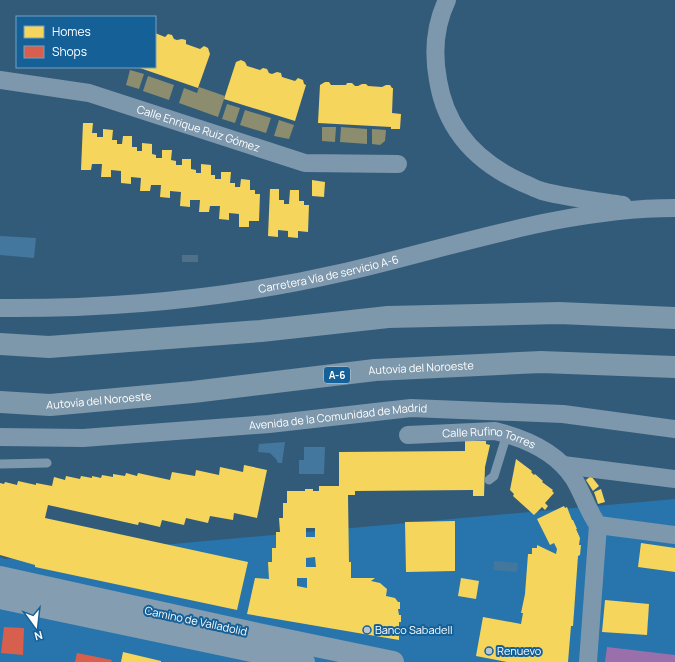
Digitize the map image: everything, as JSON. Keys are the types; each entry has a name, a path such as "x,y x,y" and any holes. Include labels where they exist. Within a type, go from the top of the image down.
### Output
{"highway":[{"path":"0,344 56,346 261,331 388,317 559,313 670,317"},
{"name":"Autovía del Noroeste","path":"0,402 50,405 193,392 375,370 541,362 675,367"}],"street":[{"path":"447,0 438,26 435,48 435,65 439,86 444,105 454,126 472,149 486,162 506,175 540,191 576,199 651,208 675,208"},
{"name":"Calle Enrique Ruiz Gómez","path":"0,80 89,93 305,163 398,164"},
{"name":"Carretera Vía de servicio A-6","path":"0,308 50,308 128,304 206,297 275,286 345,272 468,240 567,218 651,208"},
{"name":"Avenida de la Comunidad de Madrid","path":"0,437 91,437 269,424 411,408 563,414 675,429"},
{"name":"Calle Rufino Torres","path":"408,435 495,431 534,444 563,465 573,479 592,517 598,525"},
{"name":"Calle Rufino Torres","path":"563,465 675,479"},
{"path":"588,662 598,525 675,535"},
{"name":"Camino de Valladolid","path":"0,577 243,631 393,662"},
{"name":"Camino de Valladolid","path":"3,600 304,662"}],"lane":[{"path":"489,480 494,476 507,434"},
{"path":"0,464 47,463"}],"shaded area":[{"path":"0,236 36,238 34,258 0,255"},
{"path":"285,442 282,463 278,463 270,453 258,452 259,444"},
{"path":"304,447 325,447 324,474 299,474 299,460 304,460"},
{"path":"675,499 675,662 0,662 0,557 5,559"},
{"path":"494,561 518,563 517,572 493,570"}],"building: Homes":[{"path":"156,33 165,37 168,34 172,35 174,39 186,40 186,44 200,49 204,46 208,48 210,54 198,88 140,68 156,68"},
{"path":"241,60 245,62 247,66 260,70 263,68 267,69 269,73 272,74 277,72 281,73 282,77 295,81 298,78 303,80 304,84 306,85 295,121 224,99 236,62"},
{"path":"325,82 329,82 331,85 346,85 347,83 352,83 355,86 366,84 368,86 382,87 390,85 393,88 392,113 401,114 400,129 391,129 391,127 318,123 320,85"},
{"path":"83,123 93,123 92,133 97,133 97,137 103,137 103,129 113,130 112,140 117,140 117,144 122,144 123,136 132,136 132,147 137,147 137,151 142,151 142,143 152,144 152,154 156,155 156,158 162,158 162,150 172,150 171,160 176,161 176,165 182,165 182,159 191,159 191,169 196,170 196,173 201,173 201,164 211,165 211,175 215,175 215,179 221,179 221,172 231,172 230,183 235,183 235,187 240,187 241,179 250,180 250,190 255,190 255,194 260,194 259,221 249,221 249,227 239,227 239,214 229,213 229,220 219,219 220,206 210,206 209,212 199,212 200,200 190,200 190,207 180,206 181,192 170,191 170,198 160,197 161,185 151,185 150,191 140,191 141,178 131,177 131,184 121,183 121,171 111,170 111,177 101,177 102,164 92,164 91,170 81,170"},
{"path":"312,180 325,182 324,197 312,196"},
{"path":"270,189 279,189 279,200 284,200 284,204 289,204 290,190 299,190 299,201 304,201 304,205 309,205 308,232 298,231 298,238 288,237 288,231 278,230 278,237 268,236"},
{"path":"465,441 486,441 486,444 490,445 485,467 484,496 473,496 473,490 355,491 355,495 348,495 349,562 351,562 351,578 375,578 371,581 380,583 387,589 386,596 395,598 398,602 400,602 400,609 398,609 399,615 401,615 401,622 399,622 399,640 247,614 255,578 269,579 268,562 272,562 272,548 276,548 276,532 280,532 279,518 283,518 283,503 287,503 287,491 305,491 305,489 313,489 313,491 319,491 319,486 339,486 339,452 465,451","holes":["306,528 315,528 315,537 306,537","315,557 316,567 306,567 306,558","297,578 307,578 307,588 297,586"]},
{"path":"516,459 532,471 531,472 534,475 535,474 543,481 542,482 553,490 552,491 554,493 545,503 548,506 545,510 542,507 534,515 513,496 514,494 510,490"},
{"path":"244,465 267,470 257,518 234,513 233,520 210,516 208,523 186,518 184,525 162,520 160,527 139,522 138,525 48,505 45,518 248,562 237,610 35,567 35,565 0,555 0,483 4,484 5,482 17,485 18,481 36,485 36,483 52,486 54,477 65,480 66,476 80,479 81,476 101,478 102,475 113,477 113,474 125,476 126,473 137,476 138,473 170,480 172,472 195,476 196,470 219,475 220,467 243,472"},
{"path":"591,476 599,486 593,491 586,480"},
{"path":"601,489 605,502 598,504 594,492"},
{"path":"564,506 565,508 567,507 577,529 580,538 579,545 581,545 580,555 578,556 573,626 571,626 568,662 507,662 476,656 483,617 521,624 528,554 532,554 532,548 537,548 537,545 556,554 557,549 554,543 550,545 537,519"},
{"path":"455,521 455,571 406,572 405,522"},
{"path":"641,543 675,548 675,572 638,567"},
{"path":"461,578 479,581 476,599 458,596"},
{"path":"605,600 649,604 647,635 602,632"},
{"path":"123,652 161,661 161,662 121,662"}],"building: Shops":[{"path":"4,627 24,628 23,655 1,653"},
{"path":"77,653 112,660 111,662 75,662"}],"building: Offices":[{"path":"607,647 675,655 675,662 605,662"}],"building: Industry":[{"path":"130,70 144,74 139,89 126,85"},
{"path":"148,76 174,85 169,100 143,91"},
{"path":"199,87 225,96 218,117 179,103 184,88 197,93"},
{"path":"227,104 240,108 235,123 222,119"},
{"path":"245,110 271,118 266,133 240,125"},
{"path":"279,120 294,125 289,139 274,136"},
{"path":"322,127 336,127 335,142 322,141"},
{"path":"341,127 367,129 367,144 340,142"},
{"path":"372,129 386,130 385,141 380,145 372,144"}],"building: Other":[{"path":"182,255 198,255 198,262 182,262"}],"place":[{"name":"Banco Sabadell","path":"367,630"},
{"name":"Renuevo","path":"489,651"}]}
